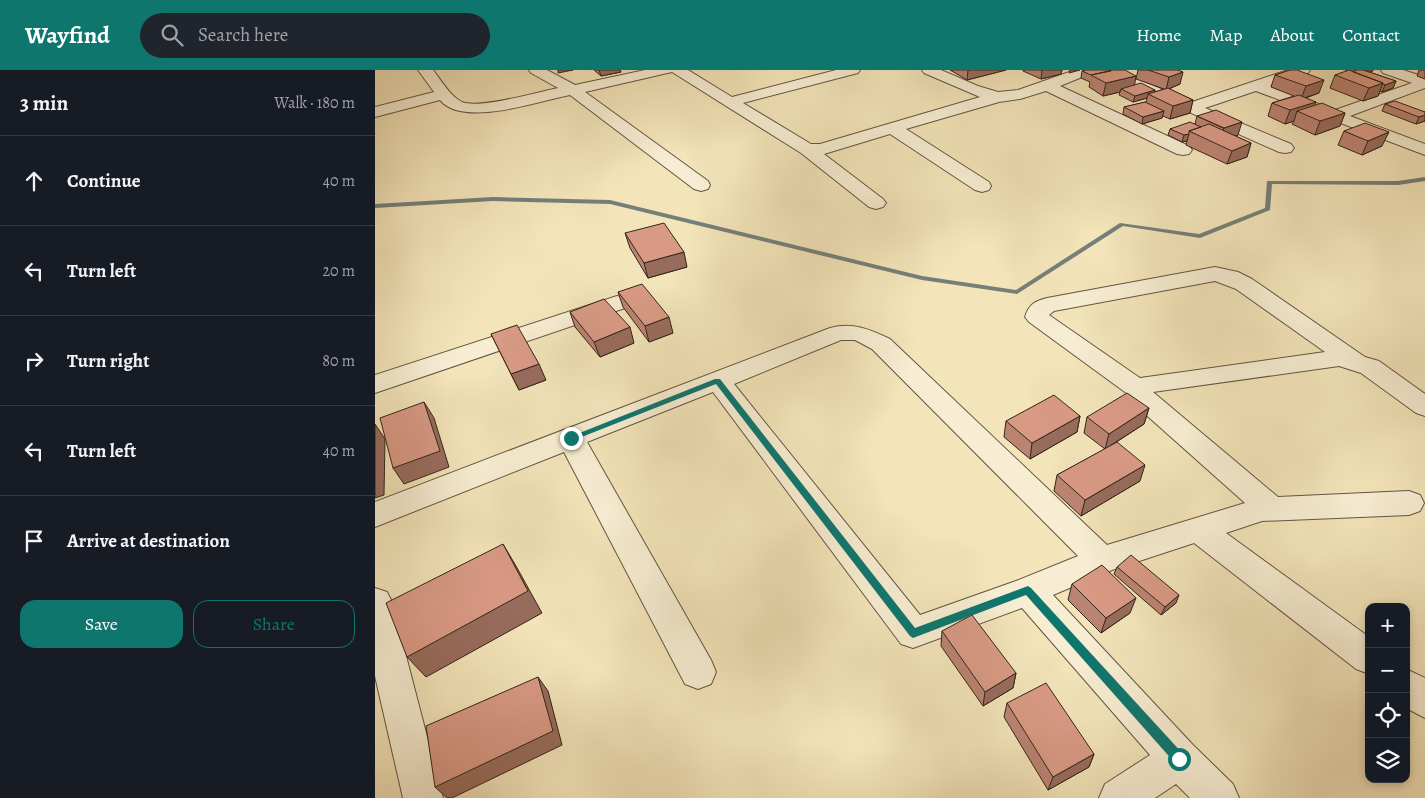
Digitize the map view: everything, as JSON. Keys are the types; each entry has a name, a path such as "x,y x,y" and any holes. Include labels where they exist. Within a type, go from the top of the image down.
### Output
{"street":[{"path":"425,70 457,107 471,108 496,106 666,70"},
{"path":"536,70 573,90 701,185"},
{"path":"678,70 807,149 876,203"},
{"path":"730,102 853,70"},
{"path":"929,70 986,94 998,96 1010,96 1091,70"},
{"path":"1104,70 1285,148"},
{"path":"1192,108 1303,70"},
{"path":"1388,70 1425,82"},
{"path":"1126,78 1144,73"},
{"path":"1335,116 1425,82"},
{"path":"1046,85 1183,150"},
{"path":"1257,86 1425,150"},
{"path":"375,112 444,94"},
{"path":"807,149 821,149 998,96"},
{"path":"892,128 982,186"},
{"path":"1272,509 1144,398 1139,390 1037,317 1039,310 1047,305 1215,274 1243,284 1357,363"},
{"path":"375,384 617,302"},
{"path":"375,515 838,333 859,334 881,344 1102,560"},
{"path":"1139,390 1146,385 1340,358 1370,367 1425,407"},
{"path":"717,380 913,633 1102,560 1262,509 1420,506"},
{"path":"571,438 698,672"},
{"path":"1198,529 1365,655"},
{"path":"1028,590 1179,759 1219,798"},
{"path":"375,602 423,798"},
{"path":"1410,689 1425,700"},
{"path":"1119,798 1179,759"}],"building":[{"path":"1113,70 1125,70 1136,76 1106,83 1091,75"},
{"path":"1148,70 1178,70 1183,72 1169,77"},
{"path":"1290,70 1297,70 1324,80 1306,86 1275,75"},
{"path":"1349,70 1383,83 1369,88 1335,75"},
{"path":"1363,70 1396,81 1385,85 1353,72"},
{"path":"1082,71 1111,71 1091,75"},
{"path":"1141,83 1155,90 1135,96 1121,89"},
{"path":"1168,88 1193,100 1173,106 1148,94"},
{"path":"1299,95 1316,102 1290,110 1272,103"},
{"path":"1395,101 1425,112 1425,115 1419,117 1385,104"},
{"path":"1145,102 1164,111 1143,117 1124,107"},
{"path":"1322,103 1345,113 1320,121 1297,111"},
{"path":"1216,110 1242,122 1224,128 1197,116"},
{"path":"1190,122 1201,127 1184,135 1170,129"},
{"path":"1365,123 1389,132 1368,141 1344,131"},
{"path":"1209,124 1251,143 1232,151 1189,131"},
{"path":"664,223 684,252 644,263 625,233"},
{"path":"642,284 669,317 645,326 618,292"},
{"path":"604,299 630,327 594,342 570,312"},
{"path":"517,325 539,364 511,374 491,334"},
{"path":"1127,393 1149,408 1109,434 1087,417"},
{"path":"1054,395 1080,416 1032,443 1006,421"},
{"path":"424,402 440,451 393,468 380,418"},
{"path":"1117,442 1145,465 1085,500 1057,475"},
{"path":"503,544 528,591 407,657 386,603"},
{"path":"1131,555 1179,595 1165,607 1117,567"},
{"path":"1102,565 1136,598 1106,618 1072,584"},
{"path":"972,615 1016,673 985,692 942,631"},
{"path":"538,677 553,731 435,787 426,726"},
{"path":"1046,683 1094,754 1053,777 1007,703"}],"waterway":[{"path":"375,206 493,199 610,202 922,278 1017,292 1122,224 1200,236 1268,209 1269,182 1398,183 1425,179"}],"route":[{"path":"571,438 717,380 913,633 1028,590 1179,759"}]}
